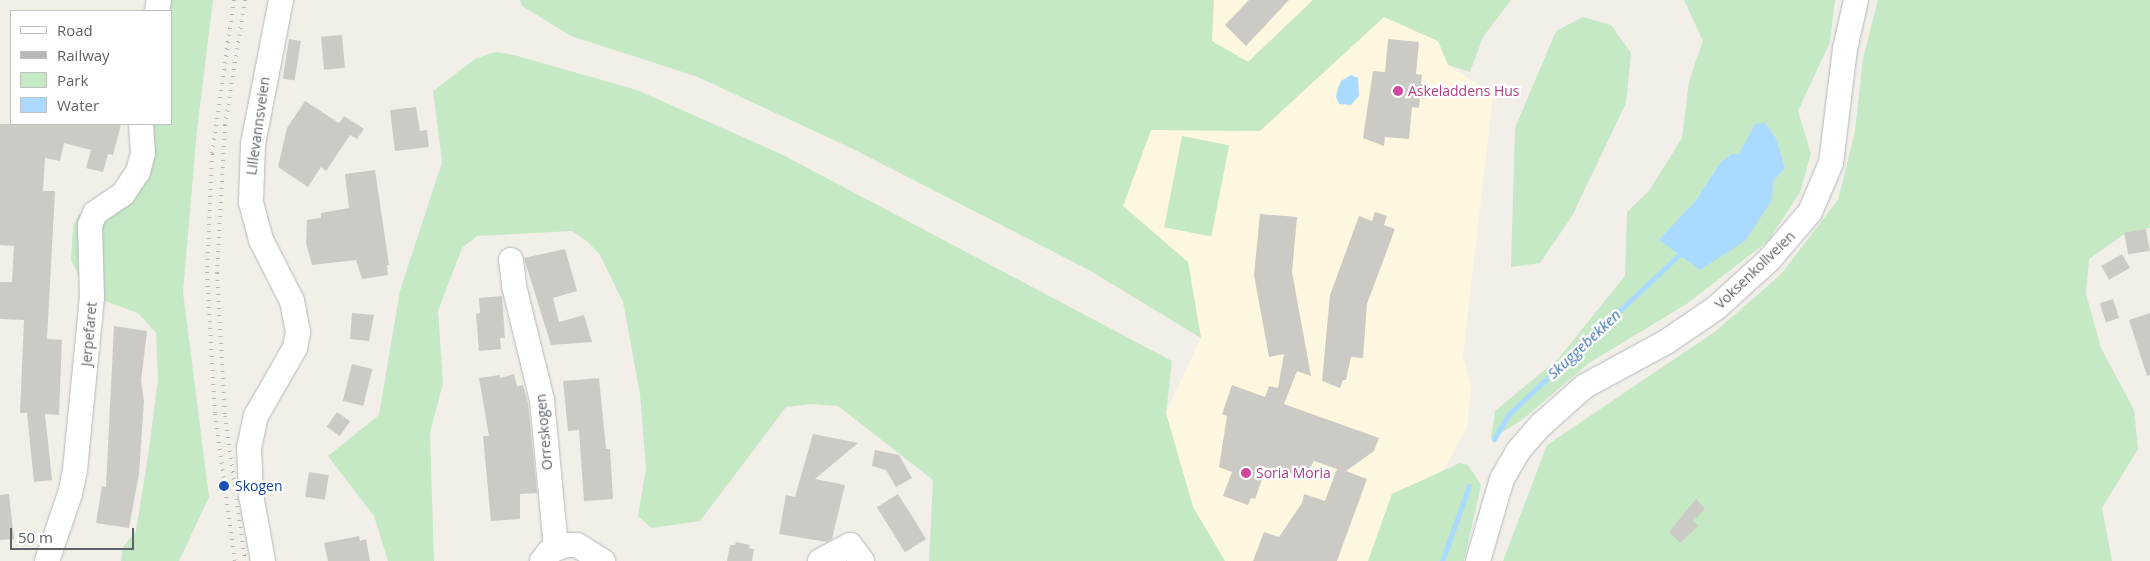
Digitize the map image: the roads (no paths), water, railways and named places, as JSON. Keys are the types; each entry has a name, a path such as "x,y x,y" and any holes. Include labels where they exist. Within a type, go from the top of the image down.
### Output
{"street":[{"name":"Lillevannsveien","path":"263,561 251,495 249,448 256,416 295,348 298,332 292,301 261,240 251,202 253,144 281,0"},
{"name":"Voksenkollveien","path":"1478,561 1502,478 1518,451 1540,425 1585,386 1679,334 1716,308 1769,260 1810,212 1832,163 1845,49 1856,0"},
{"name":"Jerpefaret","path":"47,561 70,494 75,470 92,297 90,225 95,213 123,194 138,172 143,153 141,125"},
{"name":"Orreskogen","path":"511,260 516,295 542,400 549,554 577,545 603,561"},
{"path":"820,561 850,545 862,561"}],"water":[{"path":"1351,75 1358,78 1359,96 1351,105 1339,104 1336,97 1338,88 1341,81"},
{"path":"1765,123 1776,138 1785,168 1773,182 1772,200 1745,241 1700,270 1659,240 1696,200 1720,163 1732,154 1739,154 1755,124"}],"waterway":[{"name":"Skuggebekken","path":"1494,439 1509,414 1680,254"},
{"name":"Skuggebekken","path":"1442,561 1469,486"}],"railway":[{"path":"234,0 212,154 207,272 215,414 235,561"},
{"path":"245,0 225,125 217,273 225,416 245,561"}],"place":[{"name":"Askeladdens Hus","path":"1398,91"},
{"name":"Soria Moria","path":"1246,473"},
{"name":"Skogen","path":"224,486"}]}
